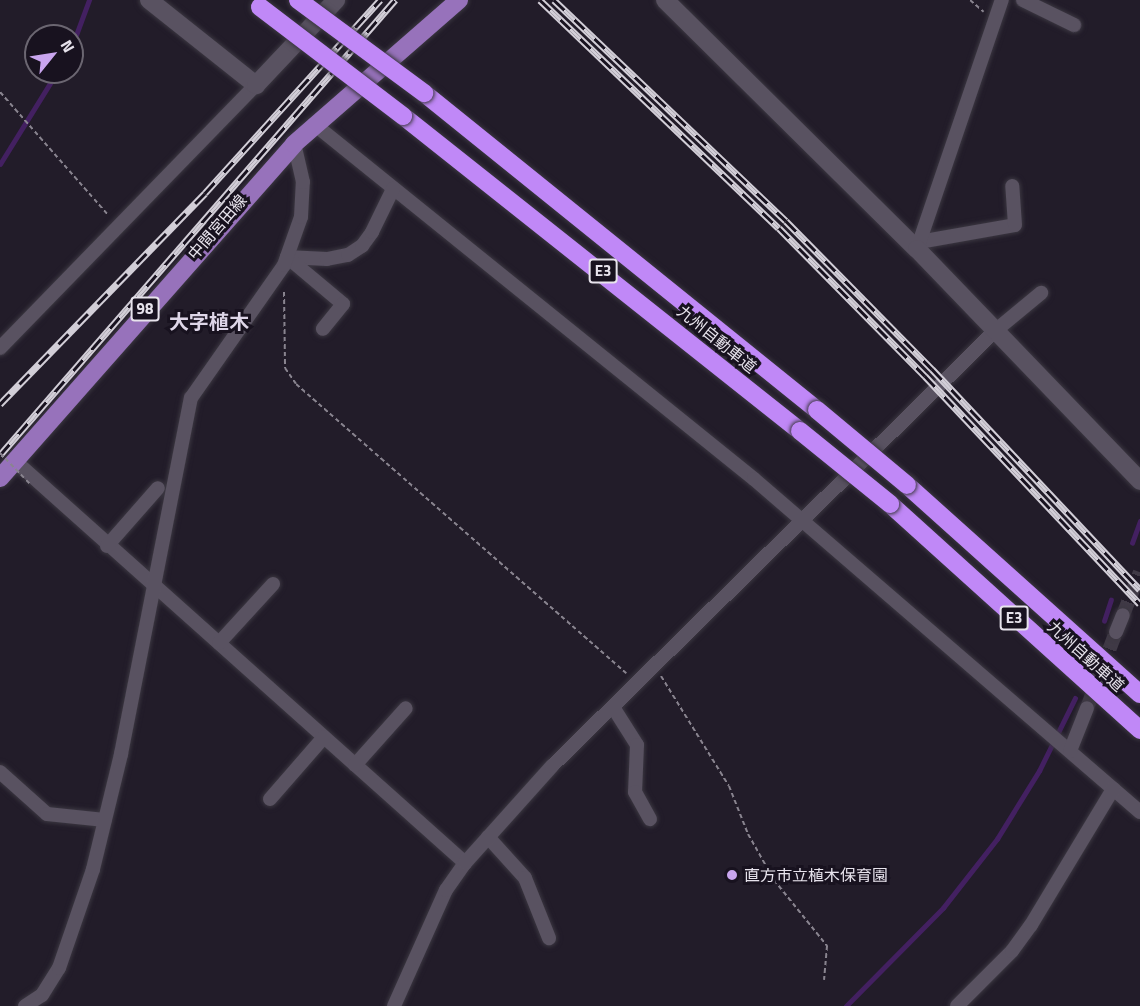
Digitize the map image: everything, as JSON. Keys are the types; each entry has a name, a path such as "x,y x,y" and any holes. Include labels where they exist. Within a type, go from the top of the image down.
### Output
{"highway":[{"name":"九州自動車道","path":"298,0 423,93 817,410 907,485 1140,694"},
{"path":"308,0 335,27"},
{"name":"九州自動車道","path":"256,3 403,116 890,504 1140,730"}],"main road":[{"name":"中間宮田線","path":"0,478 7,456 294,144 314,124 459,0"}],"street":[{"path":"149,0 256,85"},
{"path":"0,348 120,228 336,0"},
{"path":"665,0 918,245 995,332 1140,481"},
{"path":"918,245 1002,0"},
{"path":"1023,0 1074,25"},
{"path":"314,124 803,519 1046,733 1140,812"},
{"path":"24,1006 42,995 59,968 81,912 105,820 191,398 286,261 301,217 303,182 294,144"},
{"path":"918,245 1015,225 1012,186"},
{"path":"286,261 327,259 355,250 372,232 393,189"},
{"path":"286,261 343,304 323,329"},
{"path":"394,1006 433,916 465,863 552,766 995,332 1041,293"},
{"path":"7,456 465,863"},
{"path":"107,546 158,488"},
{"path":"219,643 273,584"},
{"path":"1116,632 1123,615"},
{"path":"613,707 636,745 635,792 650,819"},
{"path":"356,765 406,708"},
{"path":"1067,749 1087,708"},
{"path":"270,799 324,737"},
{"path":"0,772 47,814 105,820"},
{"path":"957,1006 1012,951 1031,925 1113,789"},
{"path":"488,837 525,878 549,938"}],"path":[{"path":"970,0 994,21"},
{"path":"0,92 120,228"},
{"path":"286,261 285,368 296,384 638,683"},
{"path":"7,456 30,484"},
{"path":"655,666 729,786 748,834 774,880 827,946 824,980"}],"waterway":[{"path":"80,24 89,0"},
{"path":"0,164 50,84"},
{"path":"1132,543 1140,521"},
{"path":"1104,621 1111,600"},
{"path":"846,1006 943,908 997,839 1039,771 1075,698"}],"tunnel":[{"path":"1123,615 1140,572"},
{"path":"1087,708 1116,632"}],"railway":[{"path":"0,404 205,193 380,0"},
{"path":"0,455 395,0"},
{"path":"540,0 779,228 925,376 1140,604"},
{"path":"554,0 786,221 932,369 1140,590"}],"place":[{"name":"直方市立植木保育園","path":"732,875"}],"district":[{"name":"大字植木","path":"209,321"}]}
